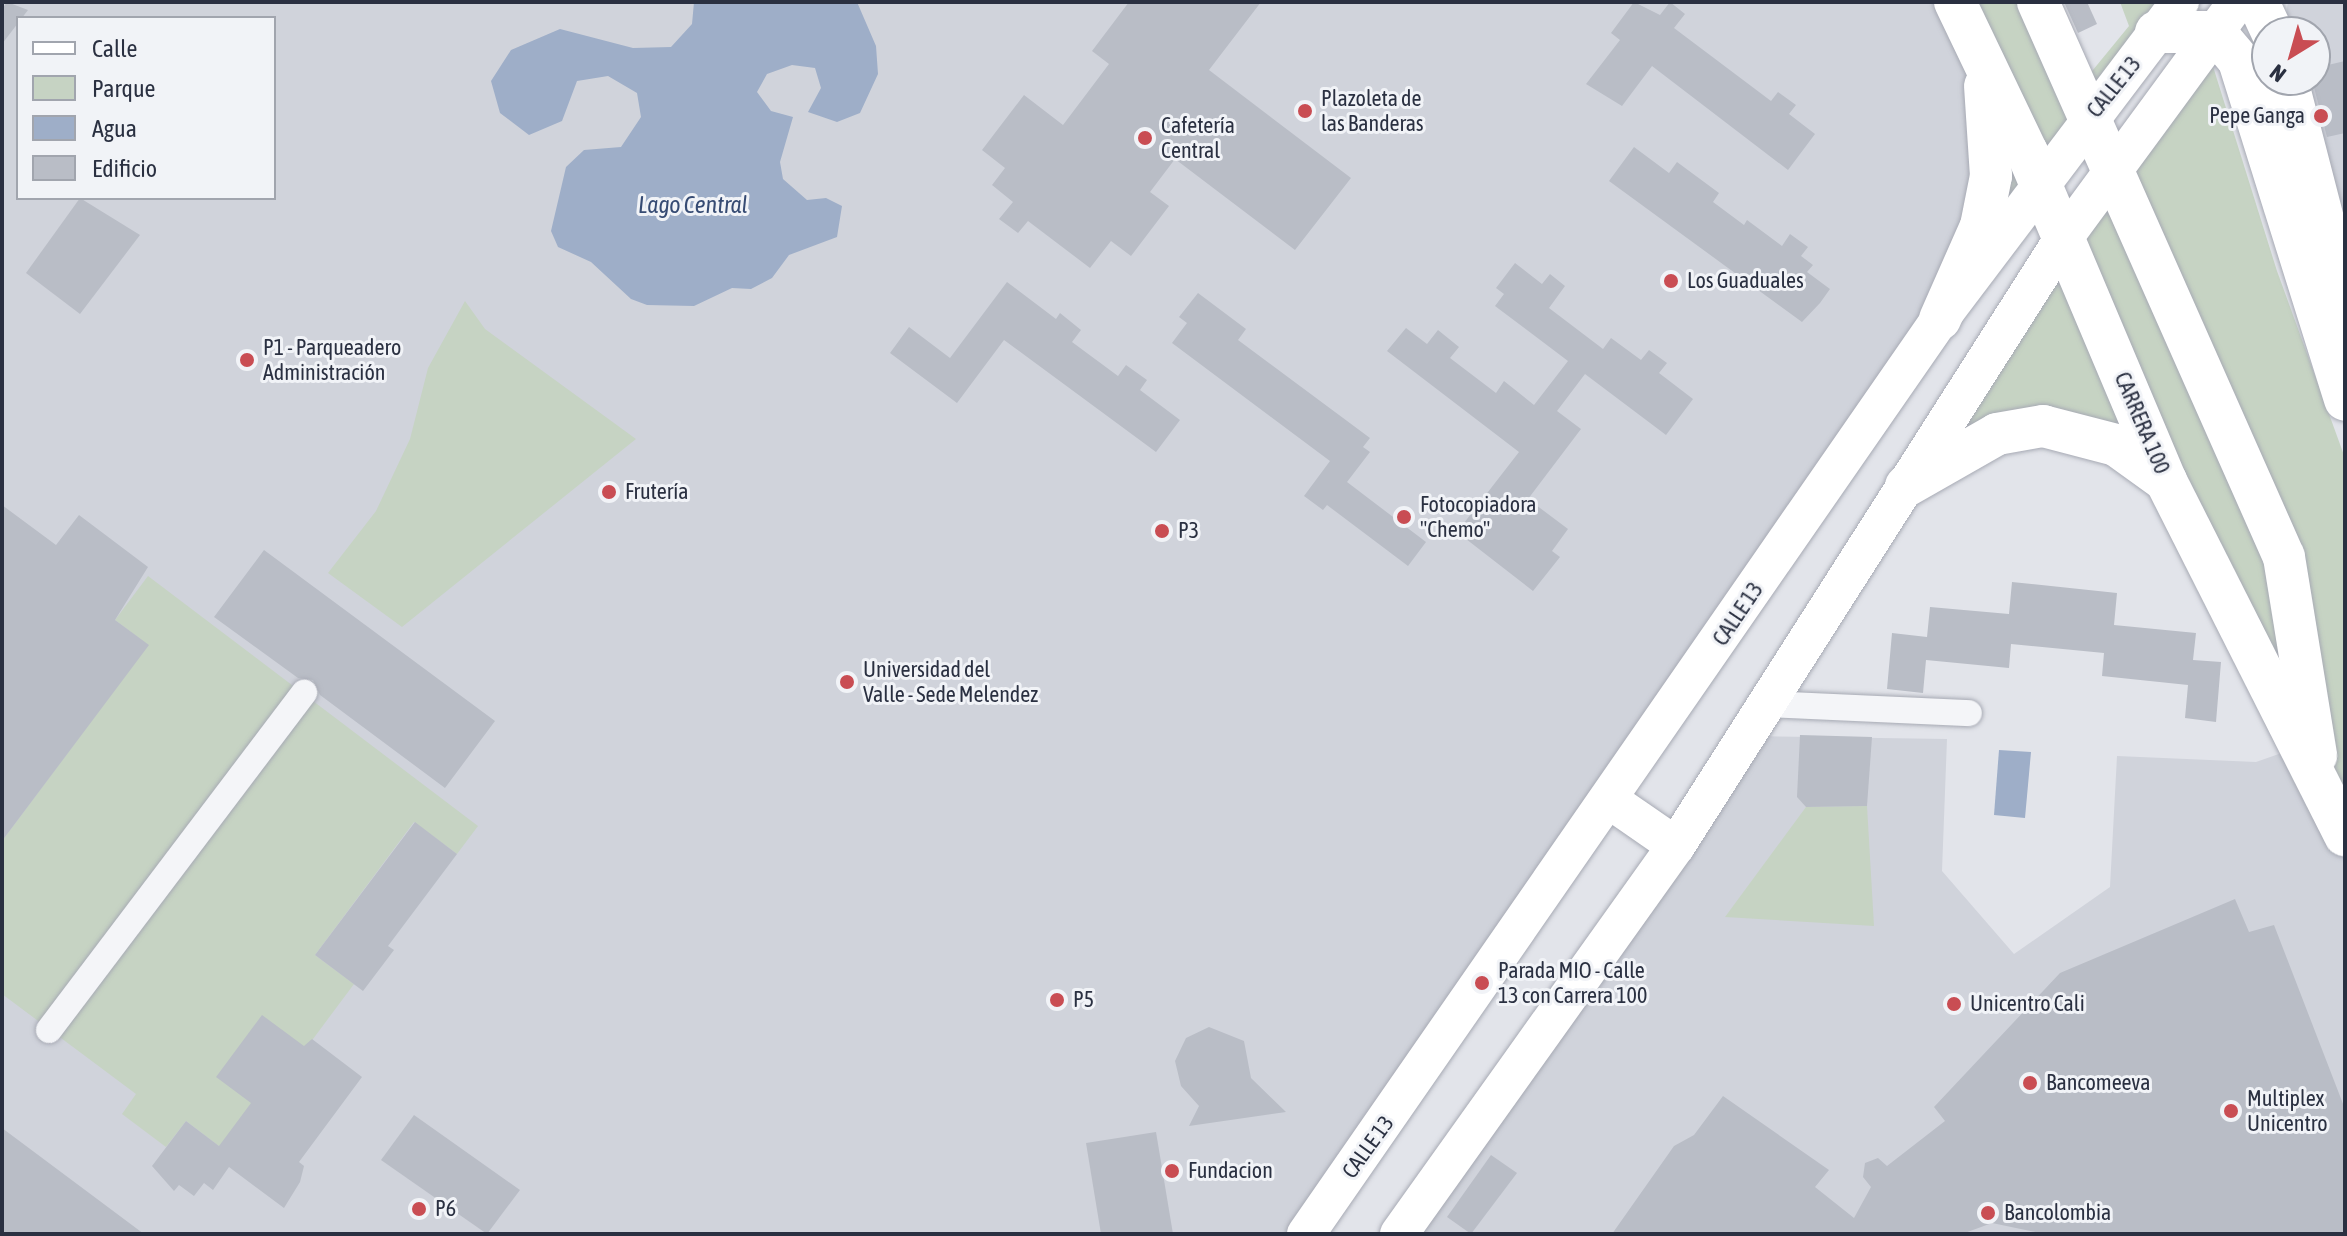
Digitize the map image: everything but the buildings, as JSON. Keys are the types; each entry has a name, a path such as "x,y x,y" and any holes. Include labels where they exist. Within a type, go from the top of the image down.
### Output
{"main road":[{"path":"2038,2 2284,557 2321,792"},
{"path":"1940,319 1981,226 1991,176 1991,121 1981,66 1958,8"},
{"name":"CARRERA 100","path":"1958,8 2040,182 2166,481 2345,835"},
{"path":"2168,17 2226,17"},
{"name":"CALLE 13","path":"1306,1234 1611,801 1940,319 2089,117 2168,17"},
{"path":"1399,1234 1676,846 2063,239 2226,17"},
{"path":"2226,17 2345,400"},
{"path":"2291,96 2345,304"},
{"path":"1906,486 1997,434 2043,426 2116,445 2166,481"},
{"path":"1611,801 1676,846"}],"street":[{"path":"49,1030 304,693"},
{"path":"1769,704 1969,713"}],"shaded area":[{"name":"Universidad del Valle - Sede Melendez","path":"2,2 1955,2 1981,66 1981,226 1306,1234 2,1234"},
{"name":"Pepe Ganga","path":"2288,2 2345,2 2345,304 2291,96 2331,96 2331,16 2286,16"},
{"name":"Unicentro Cali","path":"1749,736 1947,739 1942,871 2014,954 2110,887 2117,756 2256,762 2299,747 2345,835 2345,1234 1399,1234"}],"green space":[{"path":"1955,2 2054,2 2088,76 2129,26 2120,2 2180,2 1963,274 1991,176"},
{"path":"2206,44 2277,271 2345,458 2345,835 2166,481 2043,426 1906,486"},
{"path":"465,301 485,329 636,439 402,627 328,573 376,511 410,439 428,368"},
{"path":"148,576 478,826 457,854 414,822 315,955 354,984 228,1153 186,1121 166,1147 122,1114 136,1094 2,994 2,841 148,645 115,620"},
{"path":"1867,806 1874,926 1725,917 1806,807"}],"water":[{"name":"Lago Central","path":"694,2 857,2 876,46 878,74 860,113 837,122 808,112 821,88 815,68 792,65 767,74 757,92 771,111 793,117 780,162 783,179 807,200 826,198 842,206 837,237 789,255 772,278 751,289 732,288 694,306 647,305 631,299 591,262 558,247 551,231 566,167 584,150 621,147 641,117 637,93 608,76 577,81 562,121 529,135 500,113 491,81 511,50 560,29 633,48 671,47 692,24"},
{"path":"1999,750 2031,752 2025,818 1994,815"}],"place":[{"name":"Plazoleta de las Banderas","path":"1305,111"},
{"name":"Pepe Ganga","path":"2321,116"},
{"name":"Cafetería Central","path":"1145,138"},
{"name":"Los Guaduales","path":"1671,281"},
{"name":"P1 - Parqueadero Administración","path":"247,360"},
{"name":"Frutería","path":"609,492"},
{"name":"Fotocopiadora \"Chemo\"","path":"1404,517"},
{"name":"P3","path":"1162,531"},
{"name":"Universidad del Valle - Sede Melendez","path":"847,682"},
{"name":"Parada MIO - Calle 13 con Carrera 100","path":"1482,983"},
{"name":"P5","path":"1057,1000"},
{"name":"Unicentro Cali","path":"1954,1004"},
{"name":"Bancomeeva","path":"2030,1083"},
{"name":"Multiplex Unicentro","path":"2231,1111"},
{"name":"Fundacion","path":"1172,1171"},
{"name":"P6","path":"419,1209"},
{"name":"Bancolombia","path":"1988,1213"}]}
